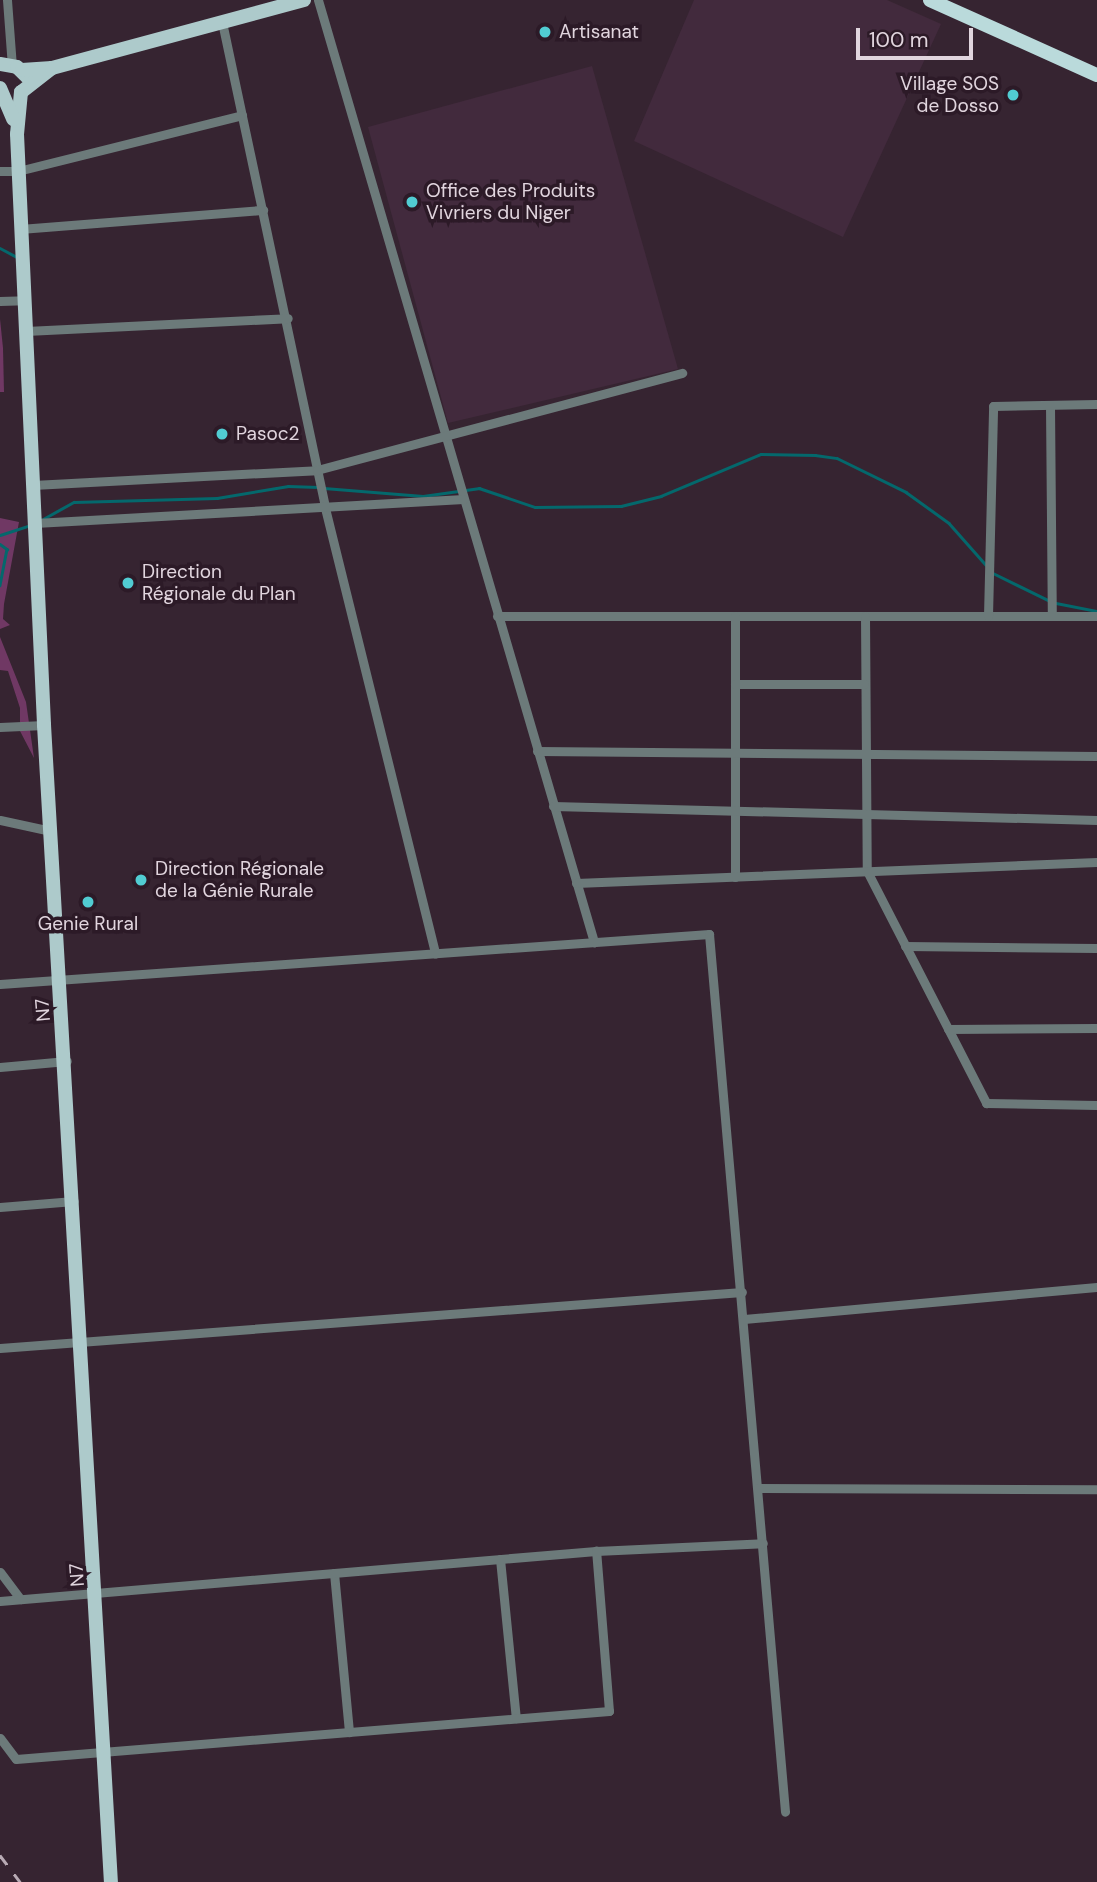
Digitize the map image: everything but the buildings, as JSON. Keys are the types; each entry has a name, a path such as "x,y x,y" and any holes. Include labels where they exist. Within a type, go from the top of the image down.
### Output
{"highway":[{"path":"930,0 1097,75"}],"main road":[{"path":"8,68 52,68 304,0"},
{"path":"8,68 24,89 16,134"},
{"path":"16,134 1,90 24,89 52,68"},
{"name":"N7","path":"16,134 44,724 67,1061 111,1882"}],"street":[{"path":"7,0 8,68"},
{"path":"318,0 594,942"},
{"path":"222,22 288,318 325,508 435,954"},
{"path":"0,171 18,171 242,114"},
{"path":"20,229 263,210"},
{"path":"0,301 24,300"},
{"path":"26,331 288,318"},
{"path":"33,485 317,470 682,373"},
{"path":"988,616 993,407 1097,404"},
{"path":"1050,406 1052,616"},
{"path":"35,523 463,499"},
{"path":"497,616 1097,616"},
{"path":"735,616 735,877"},
{"path":"865,616 867,871 986,1103 1097,1105"},
{"path":"735,684 864,684"},
{"path":"0,727 44,724"},
{"path":"537,751 1097,756"},
{"path":"553,806 1097,820"},
{"path":"0,820 51,831"},
{"path":"576,883 1097,862"},
{"path":"0,984 709,934 785,1812"},
{"path":"905,946 1097,948"},
{"path":"948,1029 1097,1028"},
{"path":"0,1067 67,1061"},
{"path":"0,1207 74,1201"},
{"path":"744,1319 1097,1287"},
{"path":"0,1349 742,1292"},
{"path":"758,1488 1097,1489"},
{"path":"0,1601 596,1551 762,1543"},
{"path":"0,1738 16,1759 609,1711 596,1551"},
{"path":"500,1559 516,1718"},
{"path":"0,1572 20,1599"},
{"path":"334,1573 349,1732"}],"shaded area":[{"path":"694,0 887,0 941,24 843,237 634,141"},
{"path":"592,66 678,369 448,423 368,127"},
{"path":"0,319 3,348 4,392 0,392"},
{"path":"0,518 19,522 4,604 3,619 10,625 0,629"},
{"path":"0,637 26,702 34,758 20,731 20,708 8,671 0,670"}],"waterway":[{"path":"0,248 17,257"},
{"path":"324,488 423,496 479,488 535,507 621,506 661,496 761,454 815,455 837,458 906,492 949,523 986,565"},
{"path":"43,519 74,502 217,498 288,486 318,487"},
{"path":"0,535 31,525"},
{"path":"0,544 7,549 0,585"},
{"path":"993,573 1050,601"},
{"path":"1056,603 1097,611"}],"railway":[{"path":"0,1855 20,1882"}],"place":[{"name":"Artisanat","path":"545,32"},
{"name":"Village SOS de Dosso","path":"1013,95"},
{"name":"Office des Produits Vivriers du Niger","path":"412,202"},
{"name":"Pasoc2","path":"222,434"},
{"name":"Direction Régionale du Plan","path":"128,583"},
{"name":"Direction Régionale de la Génie Rurale","path":"141,880"},
{"name":"Genie Rural","path":"88,902"}]}
